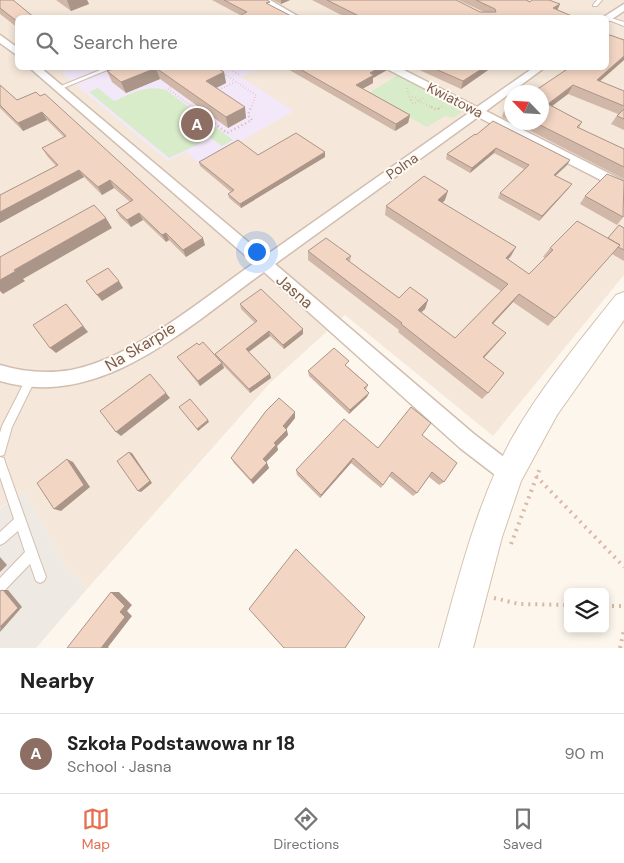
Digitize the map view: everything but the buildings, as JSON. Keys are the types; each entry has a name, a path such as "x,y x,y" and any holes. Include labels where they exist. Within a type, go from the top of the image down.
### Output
{"street":[{"path":"263,0 291,15"},
{"path":"609,18 624,7"},
{"path":"2,41 15,51"},
{"name":"Jasna","path":"37,70 467,441 520,472"},
{"name":"Kwiatowa","path":"397,70 624,187"},
{"name":"Polna","path":"264,264 536,70"},
{"name":"Na Skarpie","path":"0,373 30,380 52,380 92,373 114,364 138,351 264,264"},
{"path":"456,648 494,513 520,472 553,396 624,302"}],"lane":[{"path":"595,5 600,0"},
{"path":"609,20 624,24"},
{"path":"59,88 104,70"},
{"path":"0,450 7,426 30,380"},
{"path":"0,462 40,577"},
{"path":"0,539 21,521"},
{"path":"0,587 32,553"}],"path":[{"path":"231,70 240,75"},
{"path":"175,85 168,89 228,133 252,120 248,115 256,94 221,72"},
{"path":"211,94 236,81"},
{"path":"520,472 624,567"},
{"path":"489,596 519,604 564,605"},
{"path":"609,606 624,606"},
{"path":"620,648 624,630"}],"shaded area":[{"path":"0,0 624,0 624,275 493,436 345,315 270,383 87,589 65,565 24,490 0,508"},
{"path":"69,70 256,70 241,77 294,111 200,164 186,152 168,161 62,73"},
{"path":"24,490 65,565 87,589 36,648 0,648 0,509"}],"green space":[{"path":"398,75 463,111 454,118 445,116 427,127 367,94"},
{"path":"98,88 114,101 146,89 159,88 166,90 233,140 222,146 208,136 201,143 169,158 89,92"}],"place":[{"name":"Szkoła Podstawowa nr 18","path":"197,124"}]}
